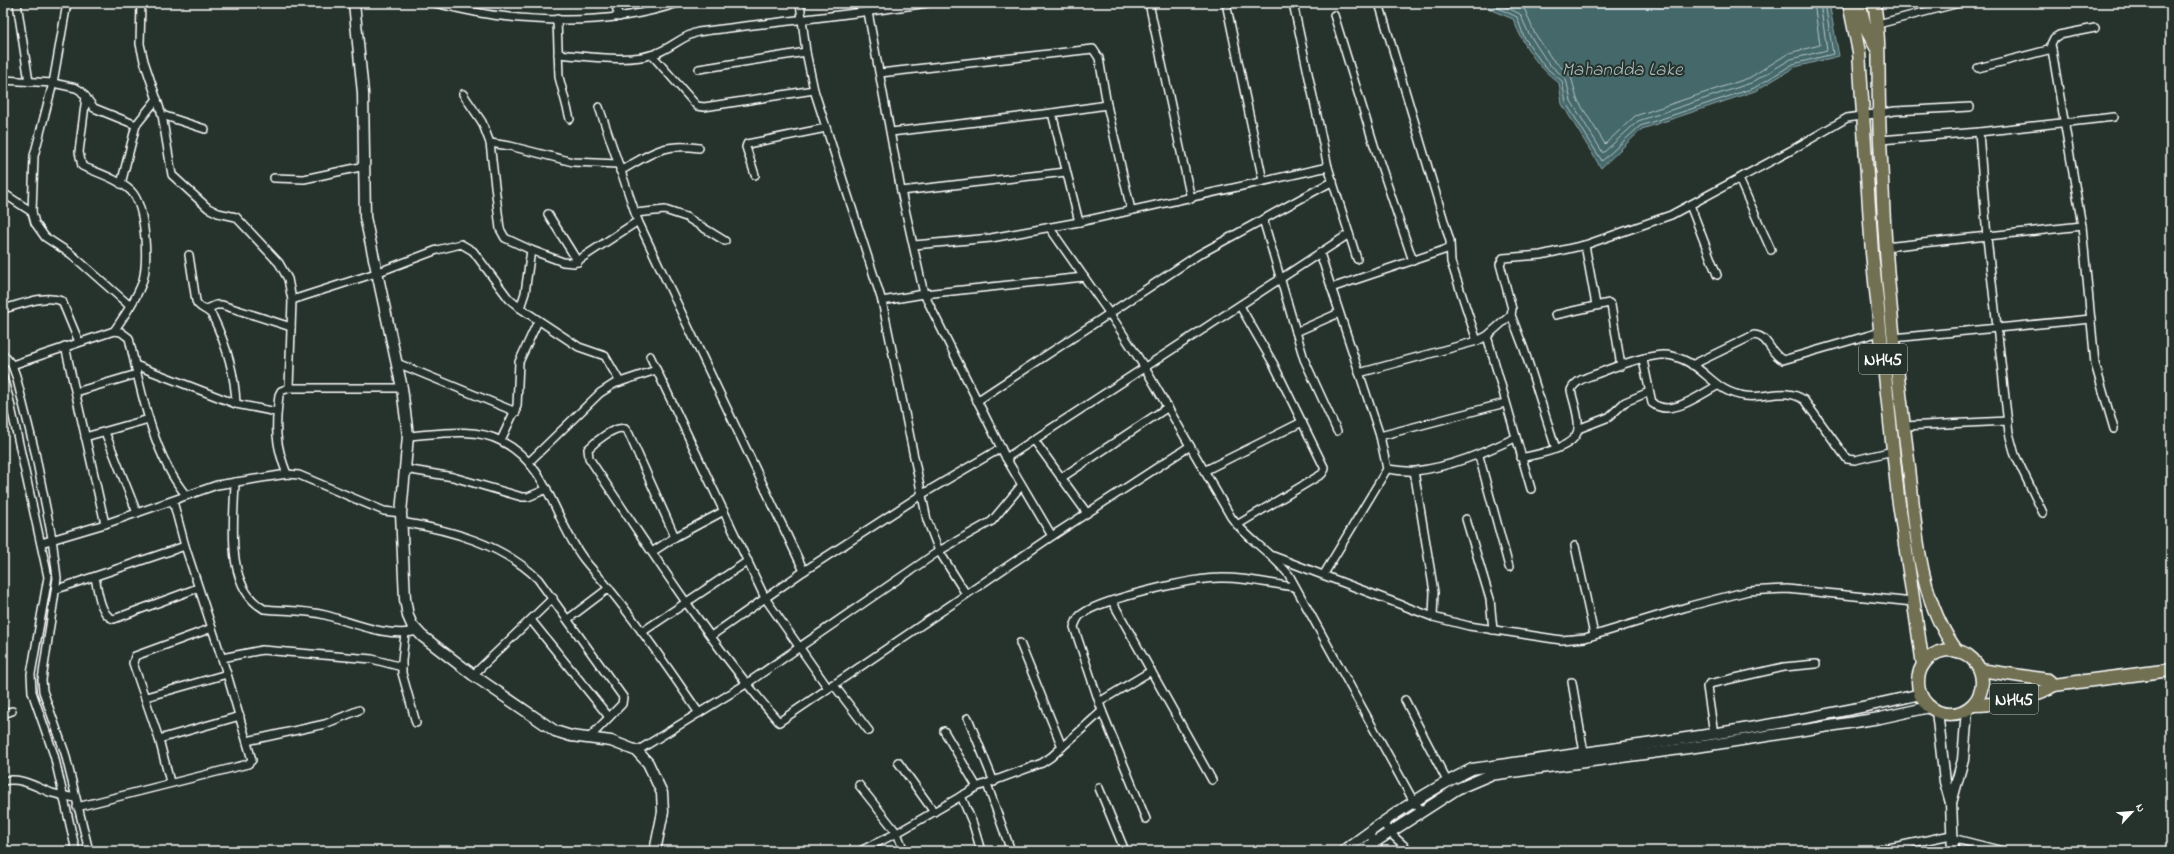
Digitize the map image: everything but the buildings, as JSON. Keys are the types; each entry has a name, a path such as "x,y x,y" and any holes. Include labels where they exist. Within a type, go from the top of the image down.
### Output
{"highway":[{"name":"NH45","path":"1849,3 1859,52 1865,116 1872,253 1893,451 1923,665 1918,679 1921,694"},
{"path":"1859,3 1866,29 1878,52"},
{"name":"NH45","path":"1874,3 1878,24 1879,114 1885,248 1893,338 1920,556 1930,602 1939,624 1957,650 1971,657 1980,670 1982,677 1981,692 1970,708"},
{"path":"1859,52 1866,29"},
{"path":"1923,665 1934,654 1949,650 1957,650"},
{"name":"NH45","path":"1980,670 2048,680 2054,684"},
{"name":"NH45","path":"1933,709 1952,714 1970,708 2007,701 2043,690 2054,684 2171,670"},
{"path":"1921,694 1933,709"}],"street":[{"path":"17,3 29,82"},
{"path":"67,3 53,83 34,156 32,212 35,223 45,237 71,254 130,306"},
{"path":"141,3 140,44 144,61 162,115 171,170 175,180 208,208 218,213 236,218 284,270 292,300 289,388"},
{"path":"354,3 363,93 365,217 402,388 408,436 401,518 405,599 408,616 418,631 473,675 555,731 611,741 637,750 648,763 662,793 663,812 655,851"},
{"path":"437,3 500,16 557,19 619,17 650,11 678,3"},
{"path":"616,3 619,17"},
{"path":"800,3 806,52 814,90 882,301 921,495 931,532 939,551 966,594"},
{"path":"558,54 627,58 652,55 670,47 690,34 802,18 868,12 927,3"},
{"path":"1149,3 1191,199"},
{"path":"1226,3 1263,181"},
{"path":"1293,3 1328,167 1357,259"},
{"path":"1379,3 1450,241 1451,262 1477,341"},
{"path":"1878,24 1958,3"},
{"path":"868,12 901,191 924,294 1006,458 1021,486 1052,536"},
{"path":"1334,15 1374,145 1413,261"},
{"path":"557,19 561,87 570,118"},
{"path":"2095,28 2054,38 2052,49 2082,226 2095,364 2114,429"},
{"path":"880,73 1089,48 1096,52 1099,58 1106,105 1131,210"},
{"path":"1978,68 2052,49"},
{"path":"699,69 806,52"},
{"path":"652,55 697,106 704,107 814,90"},
{"path":"3,80 53,83 76,88 86,97 94,108 136,125"},
{"path":"463,94 482,122 490,143 502,234 505,238 531,250 569,264 578,262 638,221"},
{"path":"86,97 79,152 82,166 121,184 131,192 139,204 142,218 145,254 142,282 130,306 114,331"},
{"path":"121,184 136,125 157,99"},
{"path":"891,132 1052,113 1106,105"},
{"path":"600,107 619,168 638,221 804,571"},
{"path":"1556,449 1524,349 1511,315 1512,309 1500,264 1500,261 1503,258 1541,255 1585,245 1671,215 1790,151 1838,121 1847,118 1895,111 1970,107"},
{"path":"1052,113 1079,222"},
{"path":"162,115 205,129"},
{"path":"1880,140 1979,132 2114,117"},
{"path":"755,175 746,147 747,144 826,128"},
{"path":"1979,132 1987,238 2008,421 2015,455 2043,512"},
{"path":"490,143 510,146 573,162 619,168 659,149 679,145 699,148"},
{"path":"274,178 304,179 365,166"},
{"path":"914,245 991,238 1079,222 1131,210 1191,199 1328,167"},
{"path":"901,191 1066,172"},
{"path":"1739,179 1771,250"},
{"path":"977,401 1198,255 1333,181"},
{"path":"3,193 32,212"},
{"path":"1690,205 1717,275"},
{"path":"635,213 665,210 686,217 725,241"},
{"path":"548,214 578,262"},
{"path":"1263,219 1308,368 1337,431"},
{"path":"1885,248 1987,238 2082,226"},
{"path":"1049,227 1110,314 1145,368 1237,525 1271,555 1289,575 1414,802 1422,811"},
{"path":"1006,458 1349,234"},
{"path":"292,300 376,273 437,250 461,244 473,251 509,299 538,321 579,347 605,356 620,382"},
{"path":"1585,245 1596,305"},
{"path":"1331,288 1450,248"},
{"path":"520,308 526,293 531,250"},
{"path":"1320,253 1380,436 1387,470 1324,574"},
{"path":"189,255 196,301 199,307 207,309 213,316 232,368 236,404"},
{"path":"882,301 924,294 1084,277"},
{"path":"3,310 40,300 53,299 62,301 79,342"},
{"path":"1555,315 1606,302 1611,305 1621,366"},
{"path":"207,309 216,305 222,305 291,327"},
{"path":"1237,525 1324,472 1325,466 1273,362 1240,306"},
{"path":"1296,332 1339,313"},
{"path":"1359,374 1477,341 1486,336 1511,315"},
{"path":"1893,338 2091,319"},
{"path":"501,440 516,412 519,362 538,321"},
{"path":"12,365 65,346 114,331 121,332 129,338 149,419 171,474 186,495"},
{"path":"1692,365 1754,336 1760,336 1765,340 1772,352 1783,360 1880,332"},
{"path":"1486,336 1531,489"},
{"path":"65,346 105,524"},
{"path":"3,354 12,365 35,452 52,538 57,589 42,680 43,691 65,753 77,808 89,851"},
{"path":"1521,458 1556,449 1572,440 1578,428 1570,390 1573,385 1621,366 1662,355 1674,356 1692,365 1717,386 1745,396 1789,393 1798,395 1804,400 1847,459 1855,460 1893,451"},
{"path":"650,356 765,598 799,648 869,731"},
{"path":"1643,360 1652,403 1655,405 1670,408 1678,406 1717,386"},
{"path":"397,363 516,412"},
{"path":"135,365 236,404 277,412"},
{"path":"530,461 588,403 608,388 620,382 656,370"},
{"path":"76,392 137,374"},
{"path":"3,378 48,577 31,682 32,692 54,755 76,851"},
{"path":"287,474 277,448 277,412 281,391 289,388 402,388"},
{"path":"1578,428 1610,417 1625,402 1650,392"},
{"path":"1380,436 1505,403"},
{"path":"1061,478 1168,407"},
{"path":"85,437 149,419"},
{"path":"1904,426 2008,421"},
{"path":"1204,471 1302,422"},
{"path":"675,537 629,434 621,427 617,428 592,445 587,454 652,552 746,684 779,722 1052,536 1190,446"},
{"path":"105,432 137,513"},
{"path":"408,436 468,433 484,435 501,440 530,461 547,489 572,543 609,588 642,632 699,713"},
{"path":"1387,470 1414,471 1479,456 1515,438"},
{"path":"1034,440 1087,513"},
{"path":"711,636 804,571 921,495 1001,448"},
{"path":"1479,456 1509,567"},
{"path":"405,469 453,477 522,497 528,497 547,489"},
{"path":"1414,471 1434,592 1433,617"},
{"path":"41,543 52,538 105,524 217,485 287,474 299,475 401,518 454,532 507,554 523,564 538,579 553,598 621,692 623,700 622,704 589,738"},
{"path":"235,482 234,555 243,586 259,606 264,609 324,615 369,629 405,633 418,631"},
{"path":"637,750 746,684 939,551 992,521 1021,486"},
{"path":"77,808 170,782 248,764 252,760 222,658 185,546 173,501"},
{"path":"652,552 675,537 724,511"},
{"path":"1466,519 1490,599 1492,630"},
{"path":"57,589 95,578 185,546"},
{"path":"1575,546 1594,635"},
{"path":"1271,555 1433,617 1492,630 1561,640 1573,640 1594,635 1690,606 1748,591 1787,589 1913,602"},
{"path":"642,632 686,601 748,561"},
{"path":"95,578 105,613 110,618 114,619 198,588"},
{"path":"1146,819 1102,711 1074,627 1077,619 1082,614 1112,601 1177,584 1218,578 1235,578 1295,587"},
{"path":"568,619 609,588"},
{"path":"473,675 553,598"},
{"path":"1112,601 1212,780"},
{"path":"531,620 609,717"},
{"path":"170,782 159,739 134,663 135,656 212,628"},
{"path":"405,633 402,667 416,723"},
{"path":"1020,642 1062,747"},
{"path":"222,658 262,650 372,659 402,667"},
{"path":"1714,734 1707,687 1709,684 1784,667 1816,664"},
{"path":"1099,702 1151,671"},
{"path":"146,697 227,674"},
{"path":"1572,682 1584,753"},
{"path":"1344,851 1368,832 1414,802 1472,769 1714,734 1874,705 1921,694"},
{"path":"1405,700 1447,782"},
{"path":"1953,851 1952,803 1963,760 1970,708"},
{"path":"1361,851 1377,846 1389,832 1457,789 1490,775 1710,745 1933,709 1944,782 1952,803"},
{"path":"247,741 325,724 359,710"},
{"path":"3,714 12,711"},
{"path":"860,851 897,833 977,787 1042,763 1102,711"},
{"path":"159,739 240,716"},
{"path":"968,718 1011,851"},
{"path":"944,731 977,787"},
{"path":"898,762 934,812"},
{"path":"3,781 15,779 24,781 62,795 75,798"},
{"path":"859,785 897,833 904,851"},
{"path":"1099,788 1125,851"},
{"path":"961,796 973,824 981,851"},
{"path":"1383,822 1389,832 1410,851"},
{"path":"1368,832 1377,846"},
{"path":"1874,851 1952,837 2003,851"}],"water":[{"name":"Mahandda Lake","path":"1486,3 1829,3 1839,56 1795,67 1755,91 1642,129 1601,168 1562,104 1559,83 1543,69 1526,47 1513,19 1491,10"}]}
